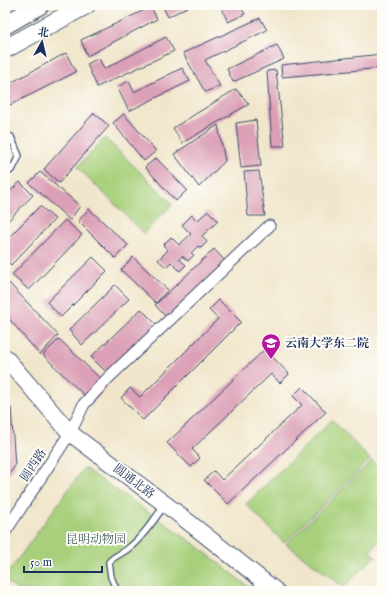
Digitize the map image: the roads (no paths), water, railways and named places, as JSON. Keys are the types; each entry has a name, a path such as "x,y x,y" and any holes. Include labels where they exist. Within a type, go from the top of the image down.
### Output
{"main road":[{"path":"5,24 40,5"},
{"path":"5,49 86,5"},
{"name":"圆通北路","path":"5,357 70,433 165,504 276,591"}],"street":[{"name":"圆西路","path":"5,532 70,433 84,404 107,379 270,226"}],"lane":[{"path":"5,141 11,137 19,156 13,168 5,175"},
{"path":"117,591 111,577 109,562 113,557 130,548 143,535 165,504"}],"place":[{"name":"云南大学东二院","path":"271,360"}],"park label":[{"name":"昆明动物园","path":"96,539"}]}
